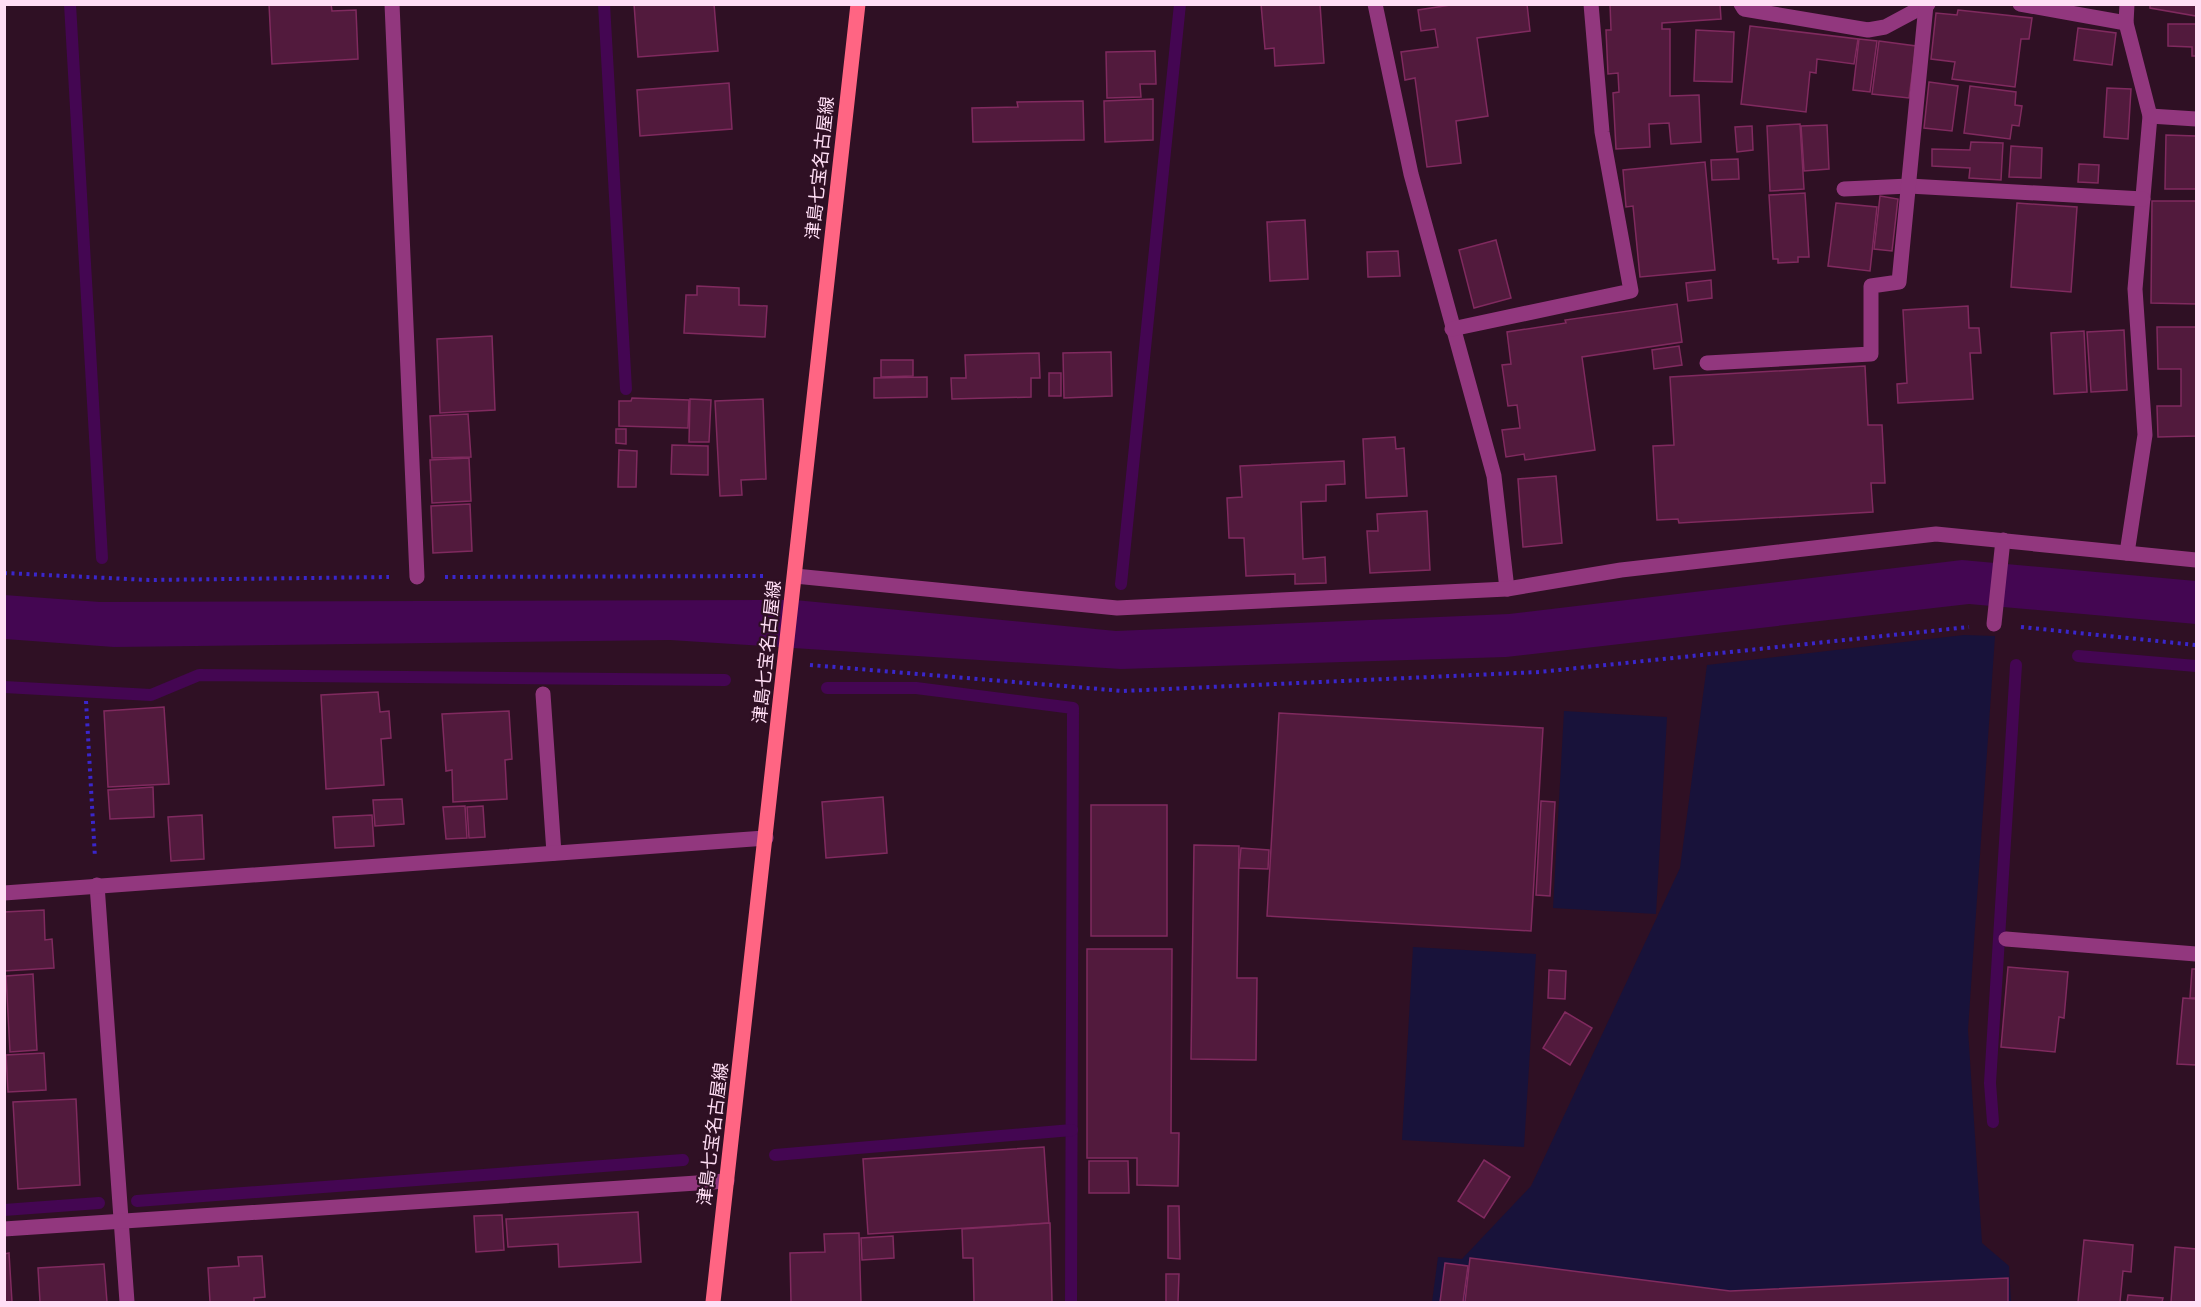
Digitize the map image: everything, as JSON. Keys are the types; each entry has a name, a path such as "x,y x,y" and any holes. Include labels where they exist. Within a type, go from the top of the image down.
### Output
{"main road":[{"name":"津島七宝名古屋線","path":"713,1302 858,4"}],"street":[{"path":"392,4 417,577"},
{"path":"1375,4 1411,174 1494,476 1507,589"},
{"path":"1452,329 1631,291 1602,132 1591,4"},
{"path":"1741,4 1744,9 1868,30 1885,27 1927,5"},
{"path":"2020,4 2126,23"},
{"path":"2127,4 2126,23 2150,116 2135,289 2145,435 2127,554"},
{"path":"1707,363 1871,354 1871,286 1899,282 1927,5"},
{"path":"2150,116 2196,118"},
{"path":"1844,189 1909,186 2143,199"},
{"path":"794,582 1117,608 1507,589 1621,570 1936,534 2002,547 2196,560"},
{"path":"1994,624 2002,547"},
{"path":"543,694 554,853"},
{"path":"4,893 766,838"},
{"path":"97,885 127,1302"},
{"path":"2006,939 2196,954"},
{"path":"4,1229 727,1181"}],"path":[{"path":"4,573 149,580 417,577 794,582"},
{"path":"786,660 1123,691 1539,672 1994,624 2196,645"},
{"path":"86,701 97,885"}],"shaded area":[{"path":"1962,560 2196,581 2196,624 1969,604 1506,657 1121,669 670,640 114,647 5,639 4,595 100,602 795,600 1116,631 1509,614"},
{"path":"1964,635 1995,636 1968,1030 1982,1243 2009,1266 2011,1302 1432,1302 1438,1257 1462,1259 1531,1186 1680,868 1707,665"},
{"path":"1564,711 1667,717 1656,914 1553,908"},
{"path":"1413,947 1536,954 1524,1147 1402,1140"}],"building":[{"path":"269,4 331,4 332,11 356,10 358,59 272,64"},
{"path":"634,4 714,4 718,51 638,57"},
{"path":"1261,4 1320,4 1324,63 1275,66 1274,48 1265,49"},
{"path":"1457,4 1527,4 1530,31 1477,38 1488,116 1456,121 1461,163 1427,167 1415,78 1405,80 1401,52 1438,47 1435,29 1421,31 1418,10"},
{"path":"1610,4 1720,4 1721,19 1662,23 1662,29 1670,29 1670,96 1699,95 1701,142 1671,144 1669,123 1649,124 1650,147 1616,149 1613,93 1619,92 1618,73 1608,74 1606,30 1611,30"},
{"path":"2150,4 2196,4 2196,16 2150,8"},
{"path":"1958,10 2032,18 2029,39 2021,39 2015,87 1952,79 1955,62 1931,59 1936,13 1957,15"},
{"path":"2168,24 2196,24 2196,56 2192,56 2192,47 2168,46"},
{"path":"1750,26 1858,39 1854,64 1817,59 1816,73 1810,72 1806,112 1741,104"},
{"path":"2078,28 2116,33 2112,65 2074,60"},
{"path":"1696,30 1734,32 1732,82 1694,81"},
{"path":"1859,39 1877,41 1870,92 1853,90"},
{"path":"1879,41 1916,46 1909,98 1872,94"},
{"path":"1155,51 1156,84 1140,84 1141,97 1107,98 1106,52"},
{"path":"1929,82 1958,86 1952,131 1924,128"},
{"path":"729,83 732,129 640,136 637,90"},
{"path":"1970,86 2016,92 2015,105 2022,106 2019,126 2012,125 2010,139 1964,133"},
{"path":"2107,88 2131,89 2128,139 2104,137"},
{"path":"1153,99 1153,140 1105,142 1104,101"},
{"path":"1083,101 1084,140 973,142 972,108 1018,107 1017,102"},
{"path":"1800,124 1804,189 1770,191 1767,126"},
{"path":"1827,125 1829,169 1804,171 1801,126"},
{"path":"1752,126 1753,150 1737,152 1735,127"},
{"path":"2166,135 2196,136 2196,189 2165,189"},
{"path":"1971,142 2003,143 2001,180 1969,178 1970,168 1932,166 1932,149 1970,150"},
{"path":"2011,146 2042,148 2041,178 2009,177"},
{"path":"1738,159 1739,179 1712,180 1711,160"},
{"path":"1705,162 1715,270 1640,277 1633,206 1626,207 1623,170"},
{"path":"2079,164 2099,165 2098,183 2078,182"},
{"path":"1805,193 1809,257 1798,257 1798,262 1778,263 1778,259 1773,259 1769,195"},
{"path":"1880,196 1898,199 1892,251 1874,249"},
{"path":"2152,201 2196,201 2196,304 2151,303"},
{"path":"1836,203 1877,207 1870,271 1828,266"},
{"path":"2017,203 2077,207 2071,292 2011,287"},
{"path":"1305,220 1308,279 1270,281 1267,222"},
{"path":"1496,240 1511,298 1474,308 1459,250"},
{"path":"1398,251 1400,276 1368,277 1367,252"},
{"path":"1711,280 1712,298 1688,301 1686,283"},
{"path":"697,286 739,288 739,305 767,306 765,337 684,333 686,295 697,295"},
{"path":"1677,304 1682,342 1582,357 1595,450 1525,460 1524,454 1506,457 1502,430 1520,428 1517,405 1508,406 1502,365 1511,364 1507,332 1566,323 1565,320"},
{"path":"1968,306 1969,328 1979,328 1981,353 1970,353 1973,399 1898,403 1897,384 1907,383 1903,310"},
{"path":"2157,327 2196,327 2196,436 2158,437 2157,406 2181,406 2181,369 2158,369"},
{"path":"2124,330 2127,390 2091,392 2087,332"},
{"path":"2084,331 2087,392 2054,394 2051,333"},
{"path":"492,336 495,410 440,413 437,339"},
{"path":"1679,346 1682,365 1654,369 1652,350"},
{"path":"1111,352 1112,396 1064,398 1063,353"},
{"path":"1039,353 1040,378 1031,378 1031,397 952,399 951,378 966,378 965,355"},
{"path":"881,360 913,360 913,376 881,377"},
{"path":"1865,366 1868,425 1882,425 1885,483 1871,483 1873,512 1679,523 1678,519 1657,520 1653,446 1674,445 1670,377"},
{"path":"1049,373 1061,373 1061,396 1049,396"},
{"path":"927,377 927,397 874,398 874,378"},
{"path":"632,398 689,400 688,428 619,426 619,401 631,401"},
{"path":"690,399 711,400 709,442 689,442"},
{"path":"763,399 766,479 741,480 742,495 720,496 715,401"},
{"path":"468,414 471,457 432,458 430,416"},
{"path":"616,429 626,429 626,444 616,443"},
{"path":"1395,437 1396,449 1404,448 1407,496 1366,498 1363,439"},
{"path":"672,445 708,446 708,475 671,474"},
{"path":"619,450 637,451 636,487 618,487"},
{"path":"469,458 471,501 432,503 430,460"},
{"path":"1344,461 1345,484 1326,485 1326,501 1301,502 1303,559 1325,557 1326,583 1295,584 1295,574 1246,576 1244,538 1229,538 1227,498 1242,497 1240,466"},
{"path":"1556,476 1562,543 1523,547 1518,479"},
{"path":"470,504 472,551 433,553 431,506"},
{"path":"1427,511 1430,570 1370,573 1367,531 1378,531 1377,514"},
{"path":"378,692 380,712 389,711 391,738 381,739 384,785 326,789 321,695"},
{"path":"164,707 169,784 108,787 104,711"},
{"path":"509,711 512,759 505,760 507,799 453,802 452,770 446,771 442,714"},
{"path":"1279,713 1543,728 1531,931 1267,916"},
{"path":"153,787 154,817 110,819 108,790"},
{"path":"883,797 887,853 826,858 822,802"},
{"path":"402,799 404,824 375,826 373,800"},
{"path":"1541,801 1555,802 1550,896 1536,895"},
{"path":"1091,805 1167,805 1167,936 1091,936"},
{"path":"465,806 467,838 446,839 443,807"},
{"path":"483,806 485,837 469,838 467,807"},
{"path":"202,815 204,859 171,861 168,817"},
{"path":"372,815 374,846 335,848 333,817"},
{"path":"1194,845 1239,846 1237,978 1257,978 1256,1060 1191,1059"},
{"path":"1241,848 1269,850 1268,869 1239,868"},
{"path":"44,910 45,940 52,939 54,968 4,971 4,912"},
{"path":"1087,949 1172,949 1171,1133 1179,1133 1178,1186 1137,1185 1137,1158 1087,1158"},
{"path":"2008,967 2068,972 2064,1018 2059,1017 2055,1052 2001,1047"},
{"path":"2192,969 2196,969 2196,998 2190,998"},
{"path":"1549,970 1566,971 1565,999 1548,998"},
{"path":"33,974 37,1050 10,1052 6,976"},
{"path":"2183,998 2196,999 2196,1065 2177,1064"},
{"path":"1565,1012 1592,1028 1570,1065 1543,1048"},
{"path":"44,1053 46,1090 8,1092 6,1055"},
{"path":"76,1099 80,1185 18,1189 13,1102"},
{"path":"1044,1147 1049,1223 868,1234 863,1159"},
{"path":"1484,1160 1510,1177 1484,1218 1458,1201"},
{"path":"1089,1161 1128,1161 1129,1193 1089,1193"},
{"path":"1168,1206 1179,1206 1180,1259 1168,1258"},
{"path":"638,1212 641,1262 559,1267 558,1244 508,1247 506,1219"},
{"path":"502,1215 504,1250 476,1252 474,1216"},
{"path":"1050,1223 1052,1302 974,1302 973,1258 963,1258 962,1229"},
{"path":"859,1233 861,1302 791,1302 790,1253 825,1252 824,1234"},
{"path":"893,1236 894,1258 862,1260 861,1238"},
{"path":"2084,1240 2133,1245 2131,1272 2123,1271 2120,1302 2078,1302"},
{"path":"2175,1247 2196,1249 2196,1302 2171,1302"},
{"path":"9,1253 12,1302 4,1302 4,1254"},
{"path":"262,1256 265,1297 254,1298 254,1302 210,1302 208,1268 239,1266 238,1257"},
{"path":"1470,1258 1730,1291 2008,1278 2008,1302 1465,1302"},
{"path":"1445,1263 1468,1266 1463,1302 1440,1302"},
{"path":"104,1264 107,1302 40,1302 38,1268"},
{"path":"1166,1274 1179,1274 1178,1302 1166,1302"},
{"path":"2128,1295 2163,1298 2162,1302 2127,1302"}],"waterway":[{"path":"70,4 102,558"},
{"path":"604,4 626,389"},
{"path":"1121,584 1180,4"},
{"path":"2078,656 2196,666"},
{"path":"1993,1122 1990,1083 2016,665"},
{"path":"4,687 151,695 199,675 725,680"},
{"path":"827,688 916,688 1073,708 1071,1302"},
{"path":"775,1155 1072,1130"},
{"path":"137,1201 683,1160"},
{"path":"4,1210 99,1203"}]}
